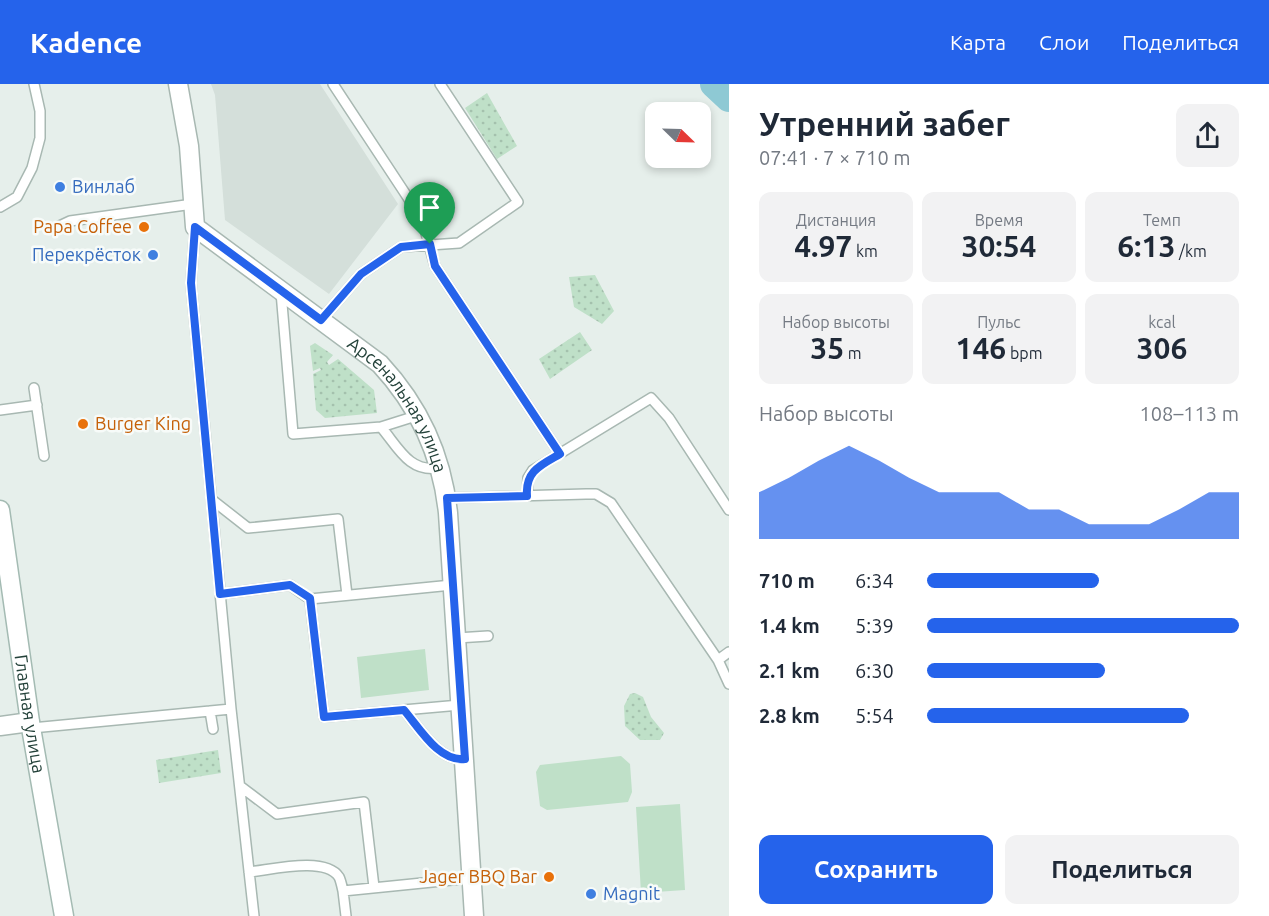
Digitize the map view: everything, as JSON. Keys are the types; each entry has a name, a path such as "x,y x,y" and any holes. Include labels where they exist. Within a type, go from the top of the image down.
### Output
{"street":[{"path":"178,84 189,146 195,227"},
{"name":"Арсенальная улица","path":"195,227 380,364 399,385 420,415 447,498 474,916"},
{"name":"Главная улица","path":"0,510 31,725 64,916"},
{"path":"0,726 31,725"}],"lane":[{"path":"0,207 17,197 32,168 40,138 40,111 34,84"},
{"path":"333,84 422,219 435,266 560,454"},
{"path":"321,320 369,268 401,247 459,243 518,202 440,84"},
{"path":"52,230 70,221 194,204"},
{"path":"195,227 191,283 231,709 254,916"},
{"path":"281,290 293,434 381,427 420,415"},
{"path":"34,388 44,456"},
{"path":"527,496 528,478 533,470 651,398 669,417 729,510"},
{"path":"0,410 37,405"},
{"path":"381,427 413,465 420,469 439,468"},
{"path":"447,498 596,494 611,503 717,660 729,684"},
{"path":"211,499 248,528 338,519 346,595"},
{"path":"220,594 290,585 310,598 452,585"},
{"path":"310,598 324,717 460,705"},
{"path":"457,638 488,636"},
{"path":"717,660 729,652"},
{"path":"31,725 231,709"},
{"path":"404,710 443,755 456,760 465,759"},
{"path":"210,711 213,729"},
{"path":"240,786 277,814 364,802 374,887"},
{"path":"249,872 316,864 328,868 339,877 346,916"},
{"path":"343,891 472,879"}],"shaded area":[{"path":"211,84 320,84 398,204 329,294 225,220 215,95"}],"green space":[{"path":"487,93 517,146 497,159 465,108"},
{"path":"595,275 614,311 602,324 574,307 569,277"},
{"path":"580,332 592,350 550,379 539,359"},
{"path":"315,343 333,355 327,362 329,365 338,359 374,390 377,413 325,418 316,410 313,374 321,370 320,368 313,371 310,346"},
{"path":"425,649 429,690 361,698 357,657"},
{"path":"635,693 643,697 651,717 664,733 660,740 640,740 625,726 624,706 630,694"},
{"path":"218,750 221,773 159,783 156,760"},
{"path":"621,756 630,764 632,792 628,802 547,810 540,806 536,772 540,765"},
{"path":"680,804 685,890 641,893 636,807"}],"waterway":[{"path":"714,84 729,98"}],"place":[{"name":"Винлаб","path":"60,187"},
{"name":"Papa Coffee","path":"144,227"},
{"name":"Перекрёсток","path":"153,255"},
{"name":"Burger King","path":"83,424"},
{"name":"Jager BBQ Bar","path":"549,877"},
{"name":"Magnit","path":"591,894"}],"route":[{"path":"195,227 321,320 361,274 401,247 430,244 435,266 560,454 533,470 528,478 527,496 447,498 465,759 456,760 443,755 404,710 324,717 310,598 290,585 220,594 191,283 195,227"}]}
